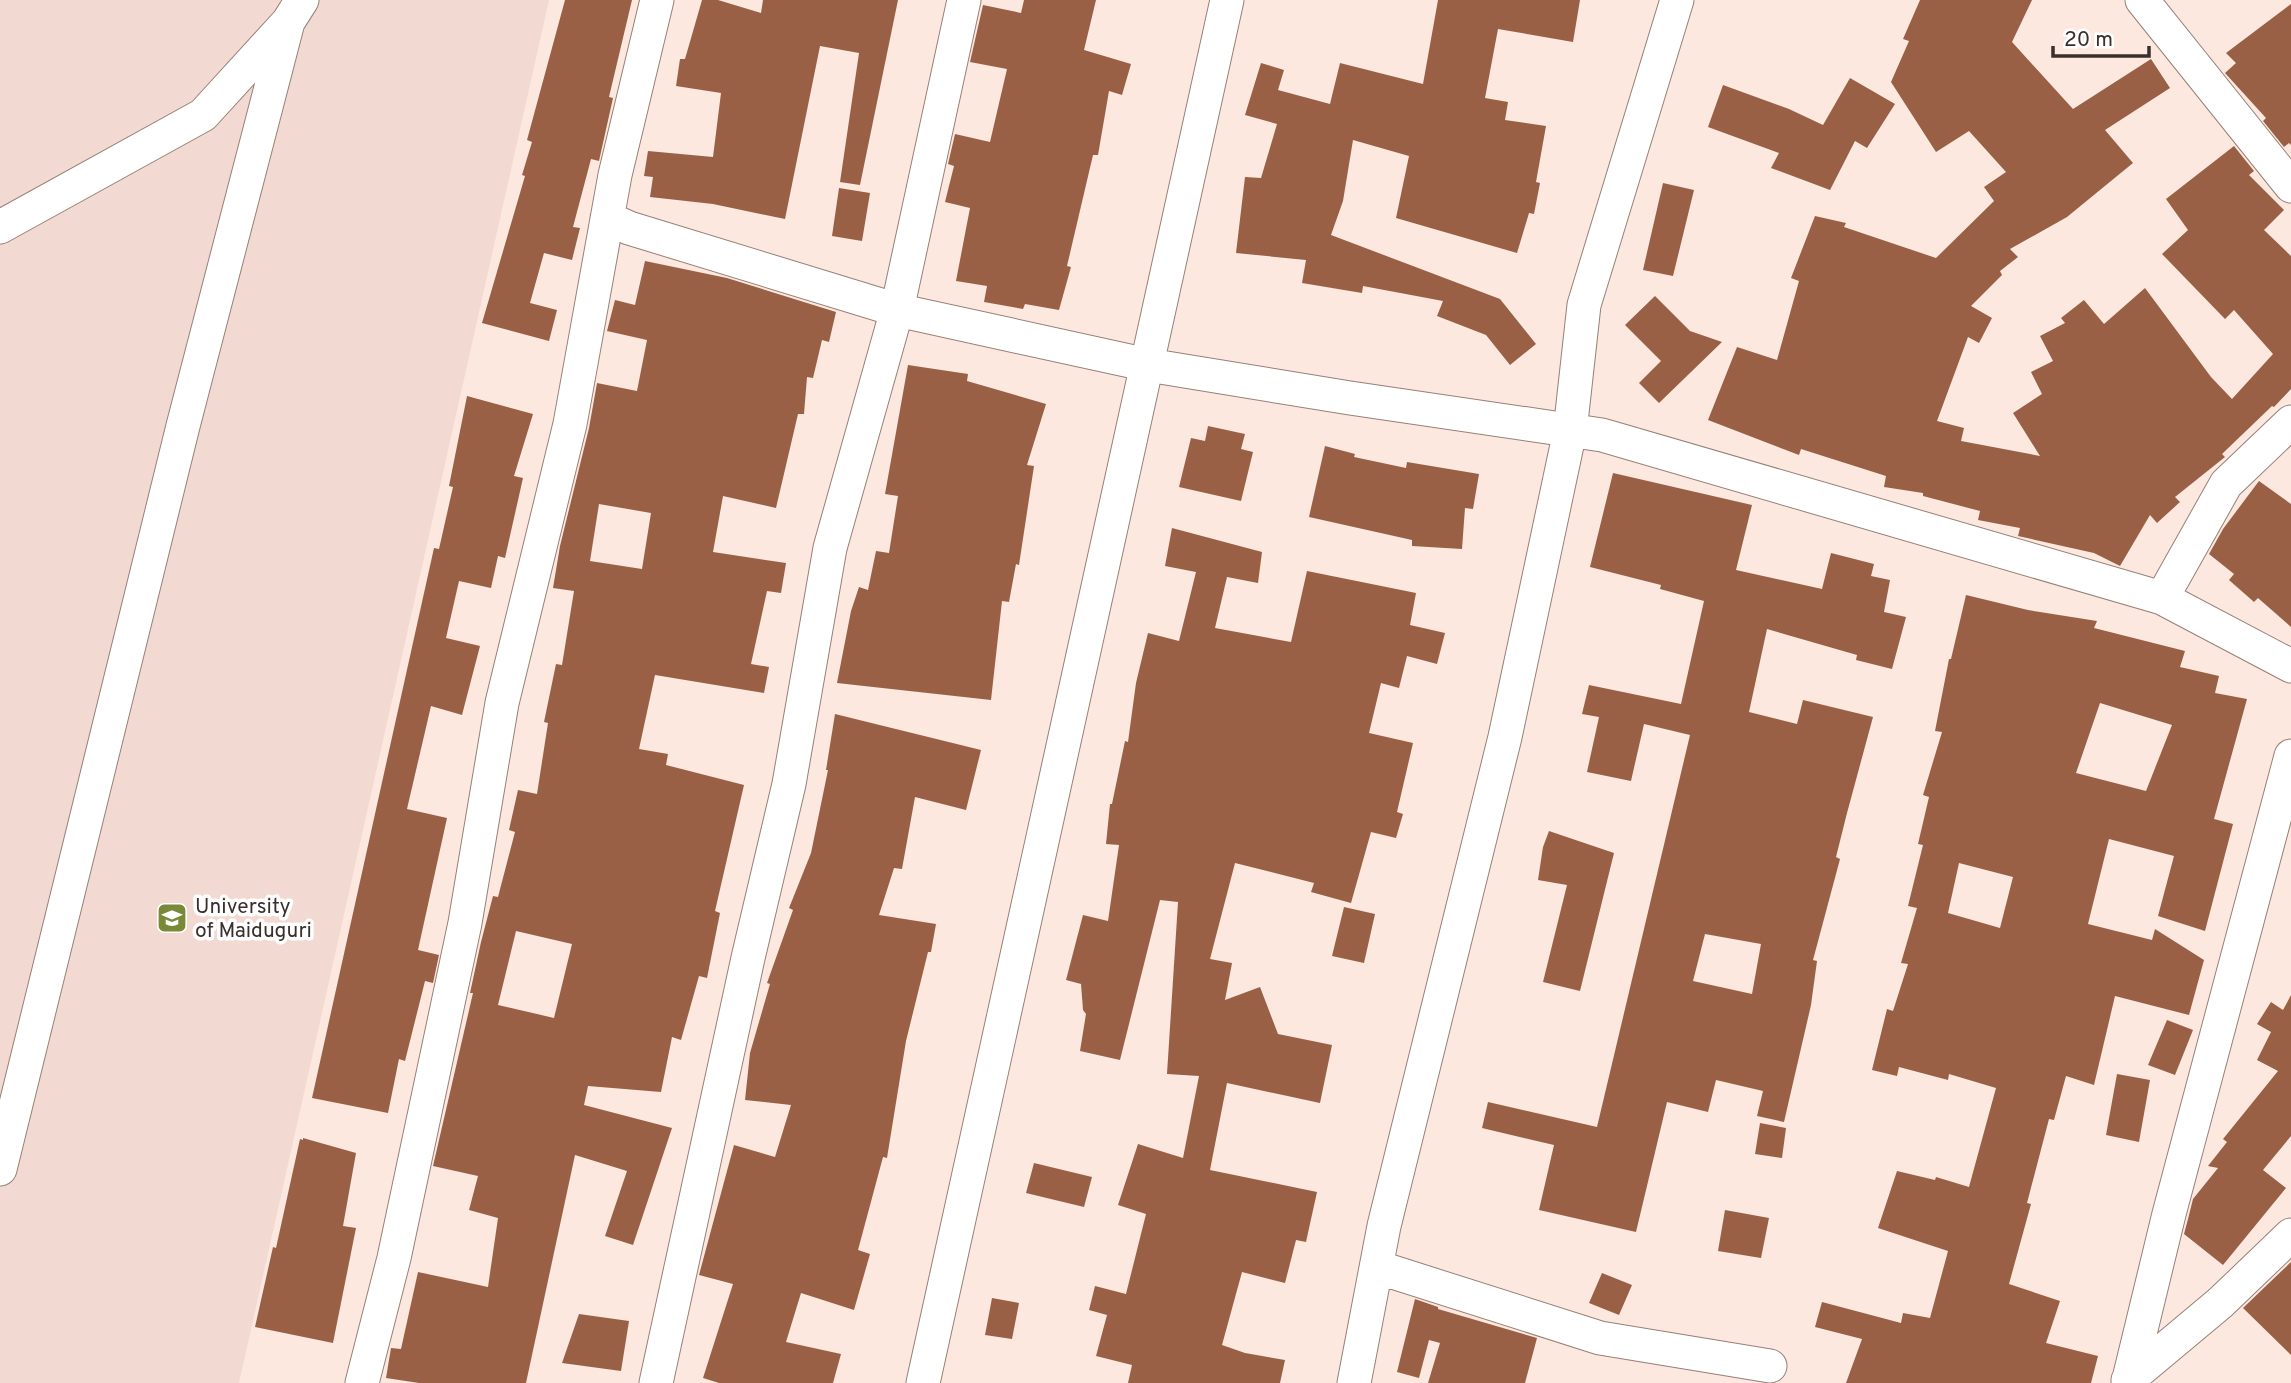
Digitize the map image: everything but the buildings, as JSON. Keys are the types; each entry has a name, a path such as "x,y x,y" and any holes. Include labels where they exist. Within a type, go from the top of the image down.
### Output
{"street":[{"path":"362,1383 394,1258 465,923 502,703 570,424 615,175 657,0"},
{"path":"656,1383 748,958 789,784 830,548 897,310 964,0"},
{"path":"923,1383 1227,0"},
{"path":"1354,1383 1384,1226 1505,737 1570,431 1584,305 1677,0"},
{"path":"2142,0 2291,186"},
{"path":"0,227 203,115 295,11"},
{"path":"0,1169 176,453 295,11"},
{"path":"607,218 642,232 897,310 1148,365 1616,439 2162,598 2291,666"},
{"path":"2162,598 2226,484 2291,422"},
{"path":"2128,1381 2291,757"},
{"path":"2128,1381 2220,1303 2291,1235"},
{"path":"1377,1268 1600,1338 1770,1366"}],"shaded area":[{"name":"University of Maiduguri","path":"0,0 549,0 239,1383 0,1383"}],"place":[{"name":"University of Maiduguri","path":"172,918"}]}
